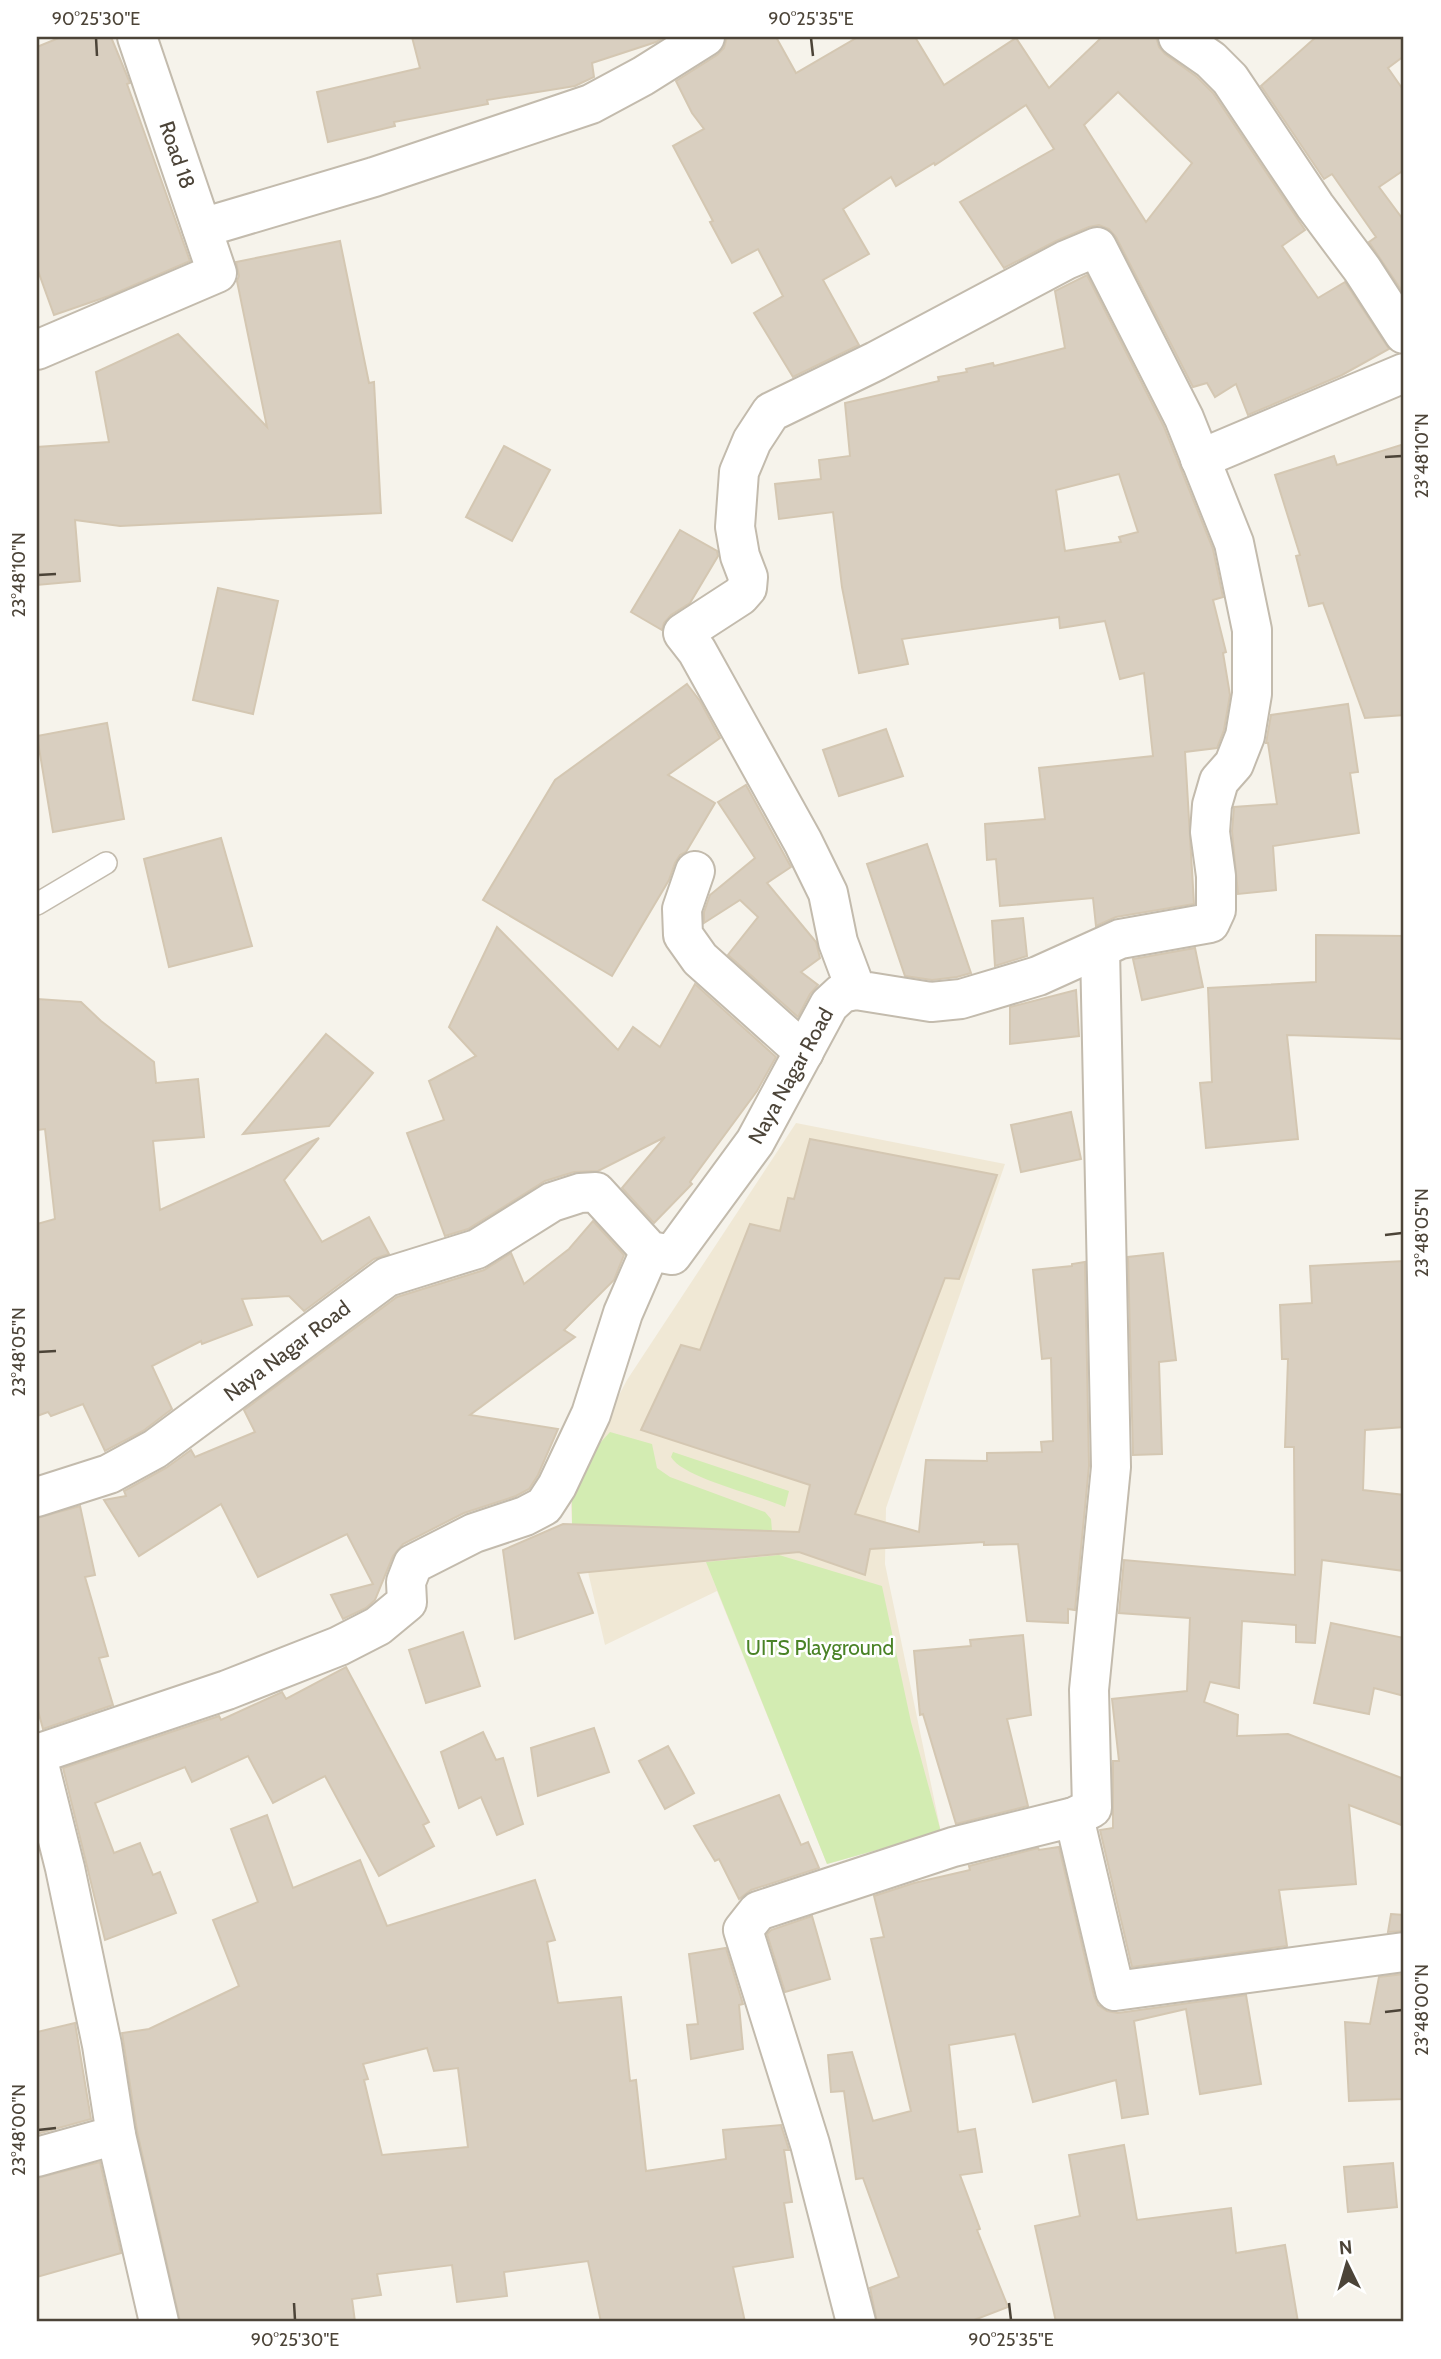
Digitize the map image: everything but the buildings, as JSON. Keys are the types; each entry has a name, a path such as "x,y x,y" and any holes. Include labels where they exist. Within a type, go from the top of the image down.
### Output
{"street":[{"name":"Road 18","path":"39,341 217,273 137,37"},
{"path":"202,228 374,177 591,104 643,76 705,37"},
{"path":"1178,37 1210,60 1230,79 1404,334"},
{"path":"856,990 838,942 828,893 803,842 697,651 683,633 740,596 747,588 748,577 740,556 735,527 739,472 751,441 771,412 876,361 1066,260 1097,247 1184,418 1200,459 1404,373"},
{"name":"Naya Nagar Road","path":"37,1497 109,1474 155,1448 387,1277 477,1249 552,1202 588,1191 596,1192 650,1251 672,1255 755,1142 829,1004 842,993 856,990 931,1002 961,999 1038,976 1120,939 1210,923 1216,910 1216,876 1210,832 1212,805 1219,781 1234,764 1245,736 1252,694 1252,630 1234,543 1200,459"},
{"path":"695,871 682,909 683,935 700,959 804,1052"},
{"path":"856,2322 810,2144 743,1930 758,1911 953,1847 1074,1817 1092,1808 1089,1690 1111,1467 1100,950"},
{"path":"159,2322 116,2135 102,2045 51,1872 37,1755 227,1690 340,1646 378,1626 407,1602 406,1582 413,1564 474,1533 525,1516 544,1506 557,1486 591,1414 623,1313 650,1251"},
{"path":"1074,1817 1115,1991 1404,1952"},
{"path":"37,2157 116,2135"}],"lane":[{"path":"37,904 106,863"}],"shaded area":[{"path":"796,1123 1005,1164 886,1508 885,1564 941,1832 827,1864 717,1591 605,1645 588,1572 572,1525 570,1487 627,1380"}],"green space":[{"path":"610,1432 652,1444 657,1468 670,1477 765,1512 771,1519 772,1531 572,1525 572,1487 590,1454"},
{"path":"673,1452 789,1491 785,1507 690,1472 671,1457"},
{"name":"UITS Playground","path":"779,1555 882,1586 911,1722 941,1832 827,1864 706,1562"}]}
